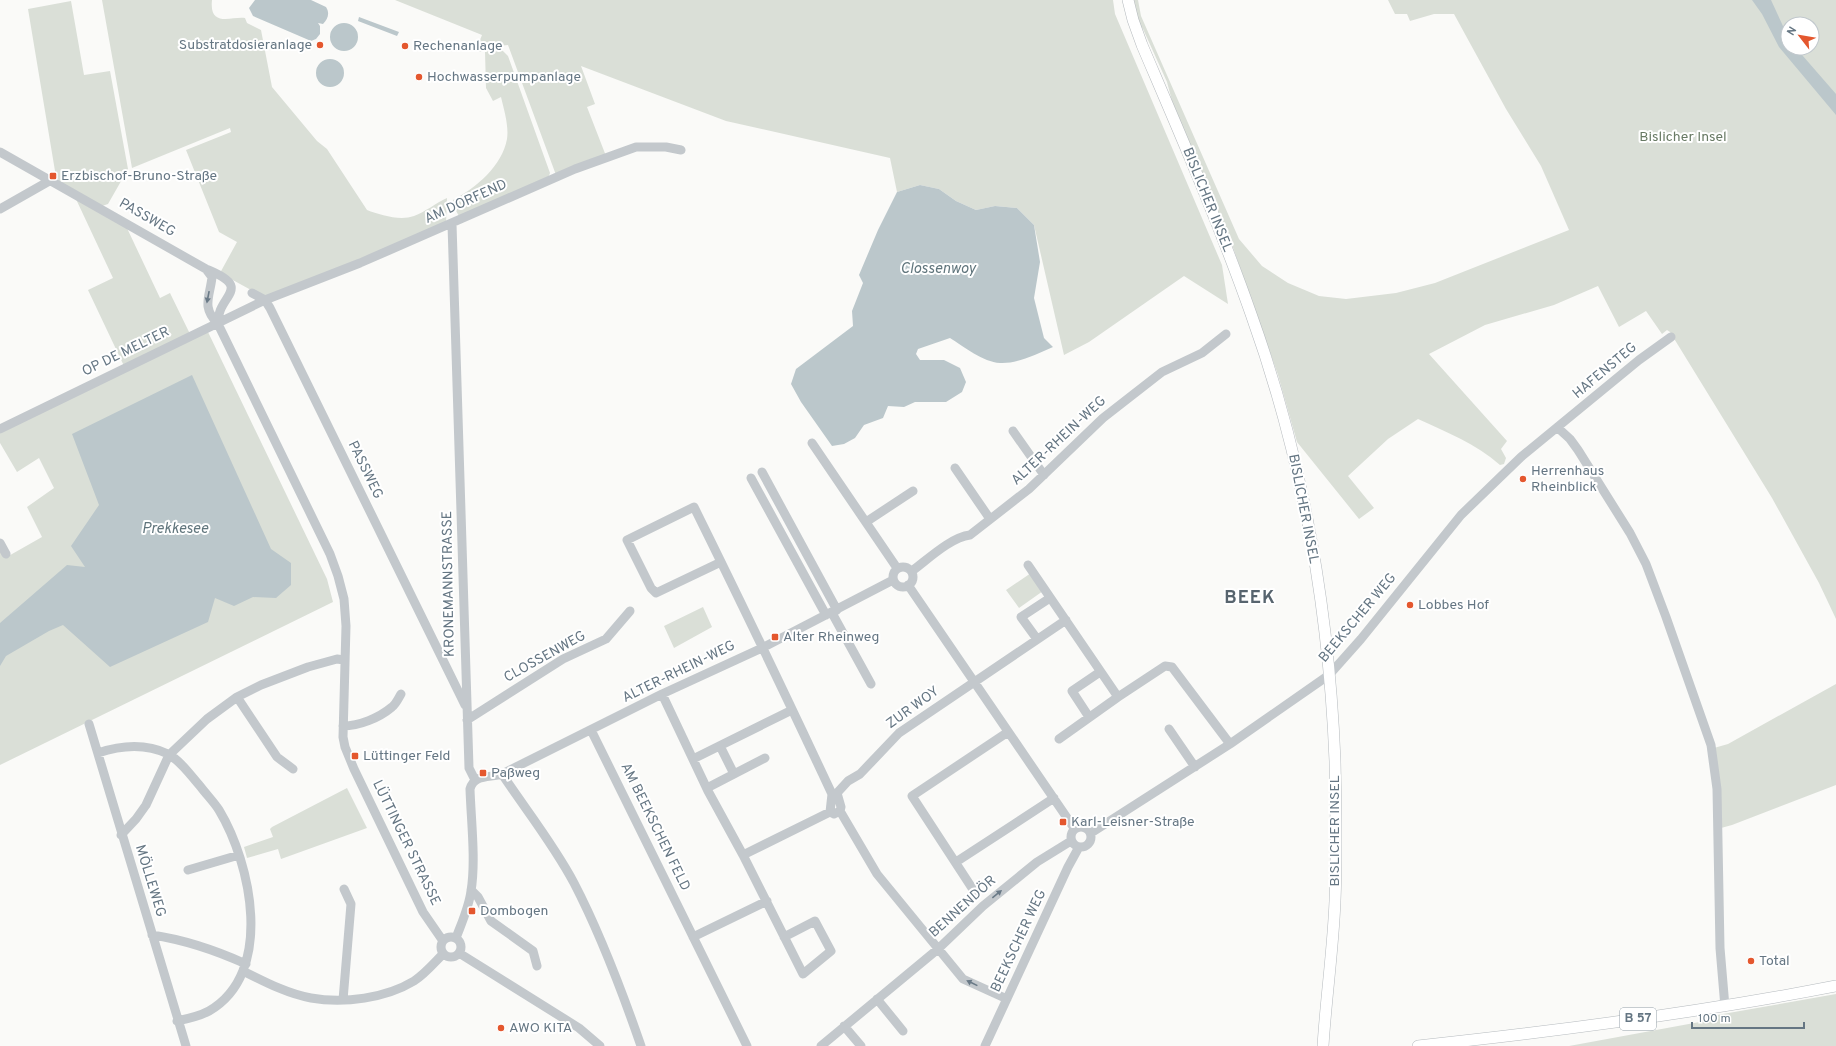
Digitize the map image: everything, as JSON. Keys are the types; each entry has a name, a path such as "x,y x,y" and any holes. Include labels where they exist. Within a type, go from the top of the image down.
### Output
{"main road":[{"name":"BISLICHER INSEL","path":"1128,0 1142,45 1225,242 1252,316 1272,378 1304,508 1316,577 1329,675 1335,759 1337,843 1332,955 1323,1046"},
{"name":"B 57","path":"1418,1046 1561,1030 1725,1007 1836,986"}],"street":[{"name":"AM DORFEND","path":"265,300 360,263 568,172 636,147 666,147 681,150"},
{"path":"0,152 51,180"},
{"path":"0,208 51,180"},
{"name":"PASSWEG","path":"51,180 206,269 228,280 232,286 231,294 217,315 218,324"},
{"name":"KRONEMANNSTRASSE","path":"452,224 466,708 469,768 475,780"},
{"name":"LÜTTINGER STRASSE","path":"206,269 212,277 207,301 211,317 218,324 333,562 344,599 346,626 343,726 345,747 354,769 424,912 443,941"},
{"path":"252,293 265,300"},
{"name":"PASSWEG","path":"265,300 466,708"},
{"name":"OP DE MELTER","path":"0,429 265,300"},
{"name":"ALTER-RHEIN-WEG","path":"912,571 955,540 970,535 1029,489 1103,418 1162,372 1202,353 1226,334"},
{"name":"HAFENSTEG","path":"1558,428 1639,360 1671,337"},
{"name":"BEEKSCHER WEG","path":"1091,833 1230,744 1329,675 1362,639 1461,515 1521,457 1558,428"},
{"path":"1558,428 1570,439 1578,450 1630,533 1646,564 1711,745 1717,789 1720,948 1725,1007"},
{"path":"1013,431 1044,475"},
{"path":"812,443 897,568"},
{"path":"955,468 990,519"},
{"path":"762,472 832,613"},
{"path":"751,478 832,613 871,684"},
{"path":"866,522 913,490"},
{"path":"721,562 656,593 650,588 627,540 694,507 721,562 792,710 841,807 840,811 877,874 963,978 1007,999"},
{"path":"0,543 6,554"},
{"path":"903,566 912,571 912,580 908,585 900,587 893,580 893,574 897,568 903,566"},
{"path":"1028,566 1118,697"},
{"name":"ALTER-RHEIN-WEG","path":"475,780 502,774 662,694 762,648 893,580"},
{"path":"908,585 1074,828"},
{"path":"1037,639 1021,616 1050,598"},
{"name":"CLOSSENWEG","path":"467,720 563,659 606,639 630,611"},
{"name":"ZUR WOY","path":"834,794 848,781 860,774 898,733 1066,620"},
{"path":"121,834 136,819 146,805 169,754 207,719 237,698 261,685 308,667 337,659 344,660"},
{"path":"1059,739 1165,666 1172,668 1230,744"},
{"path":"1090,717 1072,691 1100,672"},
{"path":"343,726 352,726 375,717 393,707 401,694"},
{"path":"662,694 707,788 767,901 784,936 803,974 831,951 815,921 784,936"},
{"path":"237,698 277,757 293,769"},
{"path":"693,760 792,710"},
{"name":"MÖLLEWEG","path":"88,724 98,753 177,1021 186,1046"},
{"path":"1169,729 1195,767"},
{"name":"AM BEEKSCHEN FELD","path":"591,730 748,1046"},
{"path":"974,891 912,796 1008,732"},
{"path":"98,753 128,745 142,746 169,754 189,773 218,810 229,831 239,856 251,912 250,944 245,968 226,998 208,1012 177,1021"},
{"path":"720,746 734,774"},
{"path":"707,788 765,758"},
{"path":"502,774 562,862 574,883 624,996 641,1046"},
{"path":"456,938 467,910 471,890 472,869 470,789 475,780"},
{"path":"830,812 834,794"},
{"path":"956,862 1054,798"},
{"path":"743,855 830,812 834,814 840,811"},
{"path":"1080,826 1087,828 1091,833 1089,844 1084,847 1074,845 1070,840 1070,834 1074,828 1080,826"},
{"name":"BENNENDÖR","path":"820,1046 938,949 983,906 1038,862 1070,840"},
{"name":"BEEKSCHER WEG","path":"985,1046 1068,867 1079,847"},
{"path":"188,870 239,856"},
{"path":"342,1000 351,904 344,888"},
{"path":"471,890 478,898 487,916 496,926 533,951 536,966"},
{"path":"693,937 767,901"},
{"path":"152,935 205,946 287,991 310,998 342,1000 381,994 400,988 415,980 431,967 443,954"},
{"path":"448,937 456,938 460,942 461,948 459,953 455,956 449,957 443,954 441,949 443,941 448,937"},
{"path":"459,953 579,1028 600,1046"},
{"path":"877,1000 903,1031"},
{"path":"844,1026 861,1046"}],"green space":[{"path":"102,0 212,0 212,9 214,14 218,17 222,19 245,18 247,23 261,30 272,87 317,141 327,149 367,210 390,217 403,218 414,216 447,198 446,224 268,296 260,295 220,273 237,242 219,232 186,150 231,132 230,128 132,168"},
{"path":"395,0 1113,0 1115,14 1222,265 1228,304 1184,276 1089,342 1064,355 1034,225 1017,208 995,206 976,210 956,201 939,189 920,185 897,192 890,158 726,121 581,66 595,104 587,107 606,156 556,175 508,45 498,46 508,56 550,173 548,178 460,218 454,207 453,200 479,183 487,175 500,158 504,149 507,139 507,129 501,97 493,101 486,88 485,52 478,52 478,45 482,35"},
{"name":"Bislicher Insel","path":"1132,0 1138,0 1141,16 1239,239 1262,266 1288,283 1319,296 1346,299 1396,293 1435,283 1569,230 1541,166 1506,109 1454,14 1434,14 1410,21 1407,14 1395,14 1388,0 1836,0 1836,619 1819,583 1772,498 1670,332 1667,330 1662,334 1646,311 1619,327 1598,286 1554,305 1485,325 1429,354 1507,441 1501,449 1506,458 1504,464 1500,465 1491,457 1471,444 1418,419 1388,439 1348,476 1374,508 1359,519 1297,442 1278,375 1230,239 1172,101 1167,82 1143,29 1139,25"},
{"path":"71,1 84,75 110,71 128,169 108,204 102,206 61,183 56,177 28,9"},
{"path":"75,197 126,226 160,298 170,293 190,334 124,366 88,290 113,278"},
{"path":"208,332 327,579 333,602 0,765 0,549 5,558 42,537 27,507 54,488 39,458 17,472 0,443 0,432"},
{"path":"1031,573 1043,591 1019,608 1006,590"},
{"path":"703,607 712,627 674,648 664,626"},
{"path":"1836,684 1836,785 1721,828 1714,748 1728,744"},
{"path":"347,788 367,828 281,859 278,849 247,858 244,847 273,837 270,829 272,827"},
{"path":"1836,994 1836,1046 1569,1046 1716,1019 1717,1015"}],"water":[{"path":"255,0 311,0 326,7 328,16 323,24 318,23 320,26 320,34 316,39 311,41 253,16 249,8"},
{"path":"1752,0 1771,0 1780,20 1780,48 1779,47 1762,14"},
{"path":"359,17 399,32 397,36 358,21"},
{"path":"344,23 354,27 358,37 354,47 344,51 334,47 330,37 334,27"},
{"path":"1787,56 1803,56 1836,94 1836,115"},
{"path":"330,59 340,63 344,73 340,83 330,87 320,83 316,73 320,63"},
{"name":"Clossenwoy","path":"920,185 939,189 956,201 976,210 995,206 1017,208 1034,225 1040,262 1034,298 1044,338 1053,347 1020,360 1007,363 994,362 980,357 950,338 918,349 916,354 920,360 944,360 960,368 966,382 962,392 946,402 915,402 904,407 888,406 883,418 864,425 855,438 844,444 832,446 801,402 791,384 796,369 853,326 852,311 863,283 859,275 878,230 897,192"},
{"name":"Prekkesee","path":"192,375 271,549 291,563 291,585 276,598 253,597 234,606 215,598 208,622 110,667 63,625 49,631 6,656 0,666 0,623 67,565 85,567 71,546 99,505 72,434"}],"place":[{"name":"Substratdosieranlage","path":"320,45"},
{"name":"Rechenanlage","path":"405,46"},
{"name":"Hochwasserpumpanlage","path":"419,77"},
{"name":"Erzbischof-Bruno-Straße","path":"53,176"},
{"name":"Herrenhaus Rheinblick","path":"1523,479"},
{"name":"Lobbes Hof","path":"1410,605"},
{"name":"Alter Rheinweg","path":"775,637"},
{"name":"Lüttinger Feld","path":"355,756"},
{"name":"Paßweg","path":"483,773"},
{"name":"Karl-Leisner-Straße","path":"1063,822"},
{"name":"Dombogen","path":"472,911"},
{"name":"Total","path":"1751,961"},
{"name":"AWO KITA","path":"501,1028"}],"district":[{"name":"BEEK","path":"1250,598"}]}
